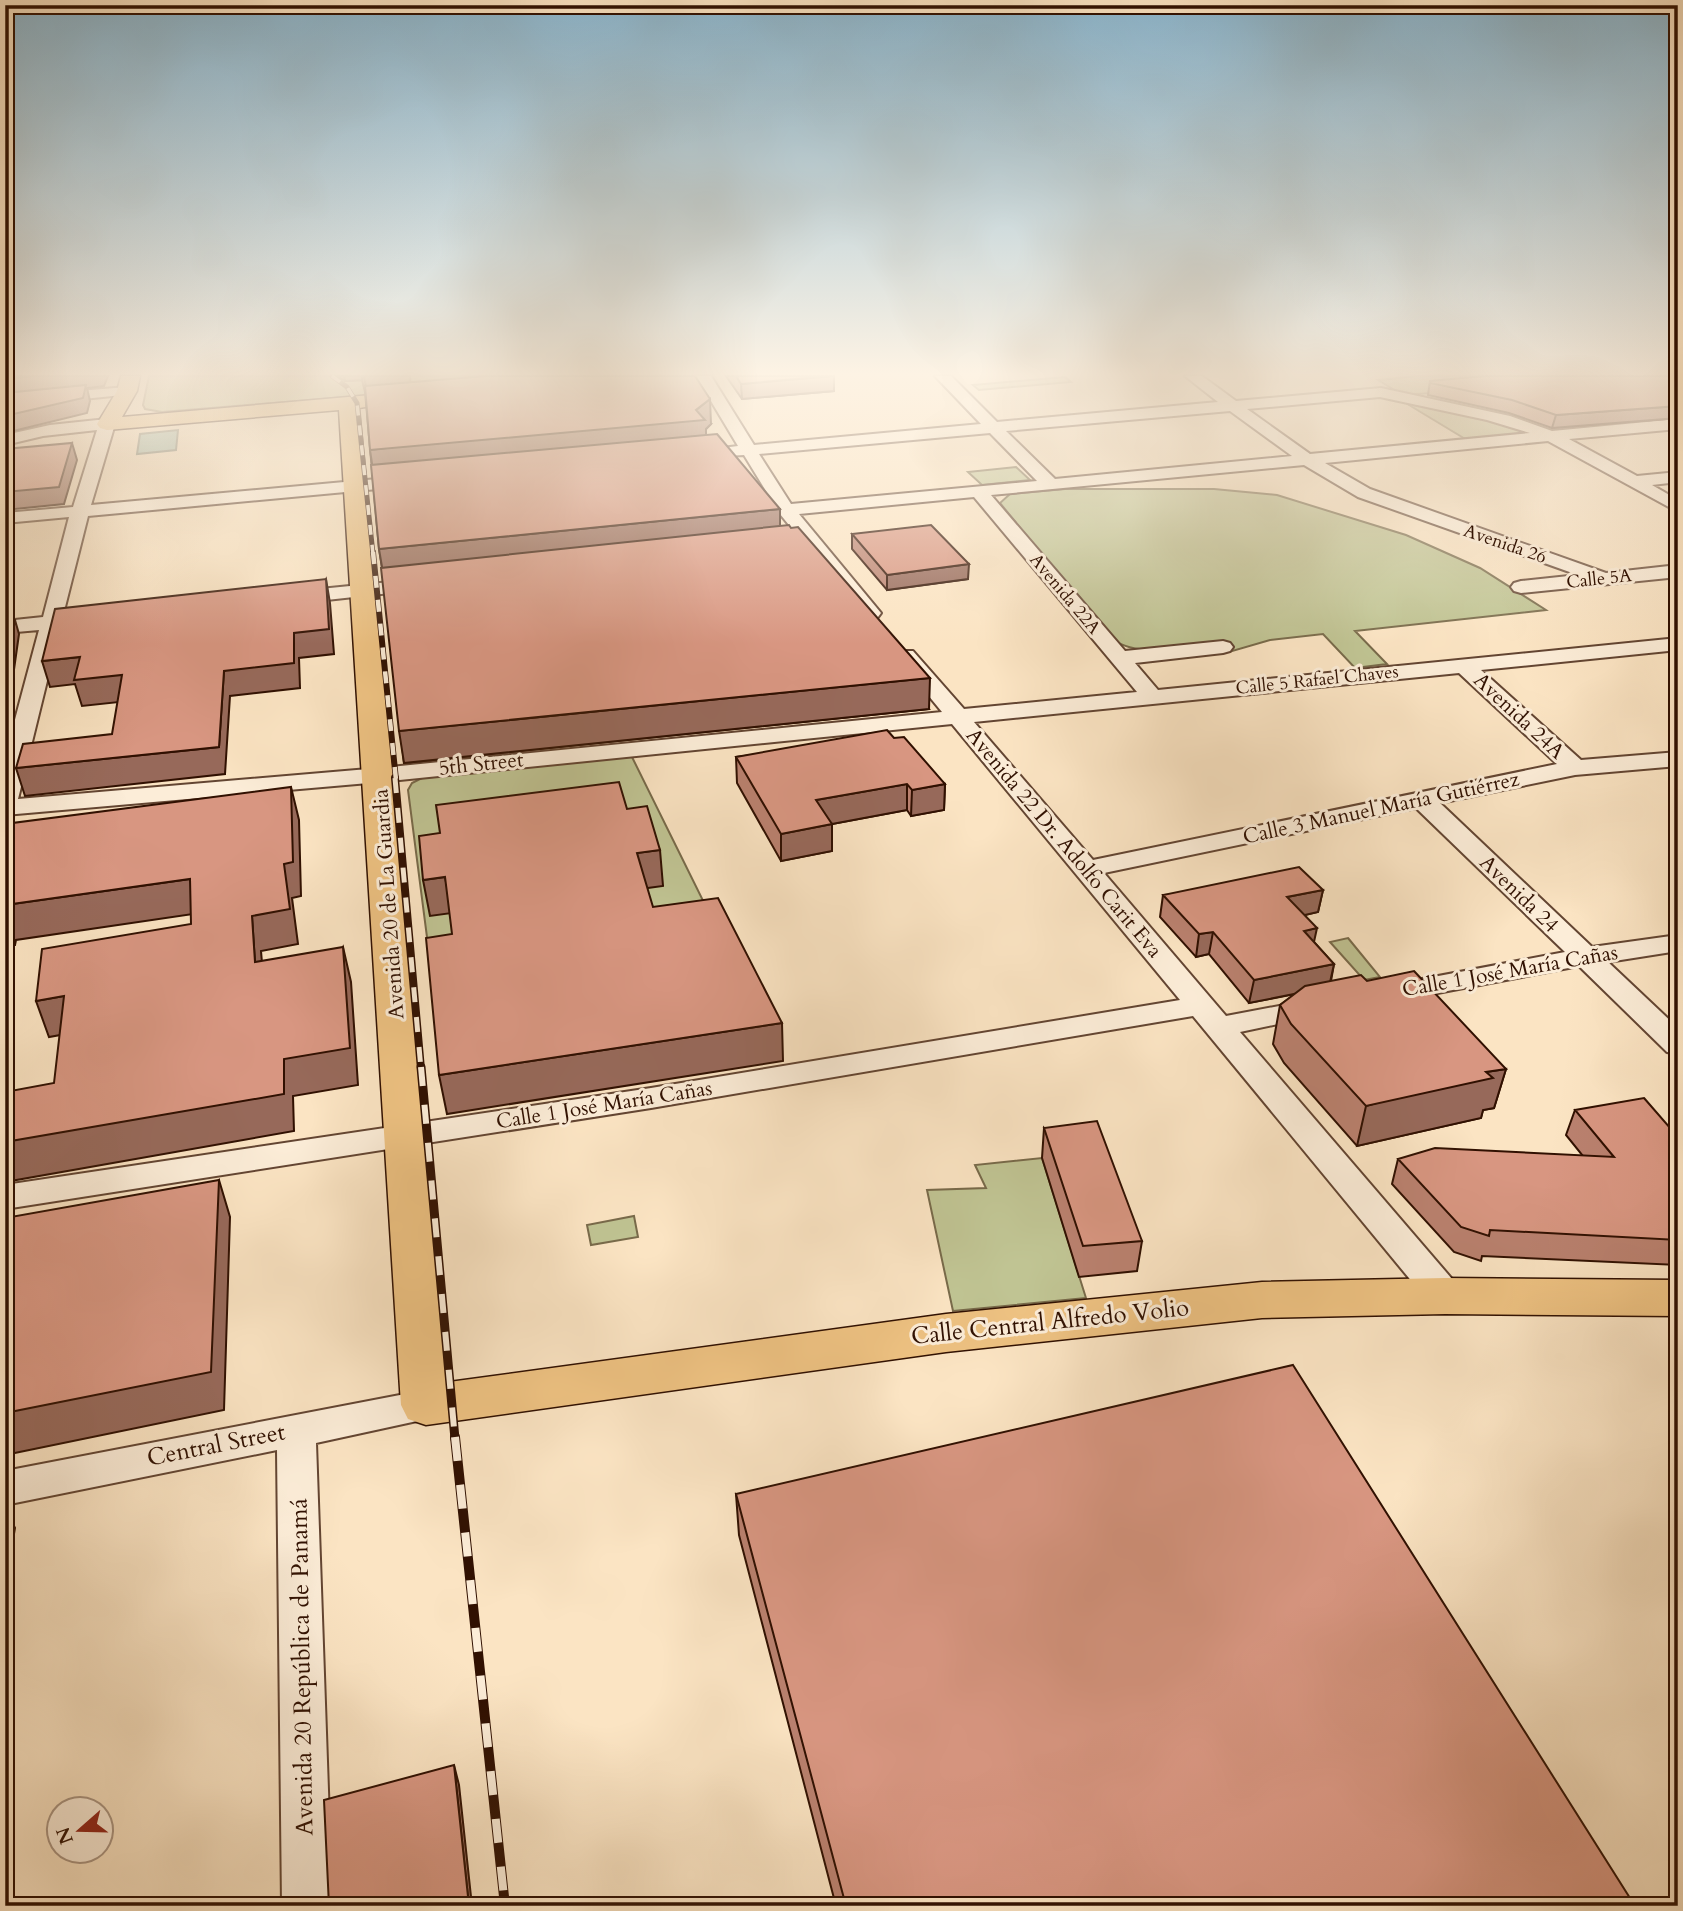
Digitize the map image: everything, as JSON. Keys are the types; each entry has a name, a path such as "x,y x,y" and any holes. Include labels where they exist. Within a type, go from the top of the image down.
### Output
{"main road":[{"name":"Avenida 20 de La Guardia","path":"354,465 426,1405"},
{"name":"Calle Central Alfredo Volio","path":"426,1405 946,1332 1262,1300 1445,1296 1678,1298"}],"street":[{"path":"5,806 50,623 95,465"},
{"path":"758,465 786,510 881,624"},
{"path":"1031,465 1050,484"},
{"path":"786,510 1243,465"},
{"name":"Avenida 26","path":"1316,465 1350,486 1381,500 1606,579"},
{"path":"1601,465 1678,507"},
{"path":"1632,482 1678,477"},
{"path":"5,518 433,479"},
{"name":"Avenida 22A","path":"979,492 1152,696"},
{"path":"786,545 813,542"},
{"name":"Calle 5A","path":"1521,587 1678,571"},
{"path":"269,601 444,582"},
{"path":"5,627 105,617"},
{"name":"Calle 5 Rafael Chaves","path":"957,716 1678,644"},
{"name":"Avenida 22 Dr. Adolfo Carit Eva","path":"898,645 1445,1296"},
{"path":"1119,658 1223,647"},
{"name":"Avenida 24A","path":"1463,665 1575,768"},
{"name":"5th Street","path":"5,806 380,775 957,716"},
{"name":"Calle 3 Manuel María Gutiérrez","path":"1086,869 1575,768 1678,759"},
{"name":"Avenida 24","path":"1421,799 1678,1045"},
{"name":"Calle 1 José María Cañas","path":"5,1197 1210,1017 1349,1001 1584,957 1678,943"},
{"name":"Central Street","path":"5,1488 426,1405"},
{"name":"Avenida 20 República de Panamá","path":"296,1429 307,1906"}],"green space":[{"path":"1016,467 1030,480 982,485 968,472"},
{"path":"1065,489 1214,489 1277,495 1406,535 1480,568 1546,610 1355,631 1387,664 1355,668 1323,634 1270,640 1229,652 1218,643 1160,650 1131,648 1107,635 1000,503 1010,494"},
{"path":"631,755 720,935 432,976 408,790 412,783 424,777"},
{"path":"1348,938 1380,977 1364,980 1330,942"},
{"path":"1042,1158 1086,1298 953,1311 927,1190 986,1188 975,1165"},
{"path":"634,1216 638,1237 591,1245 587,1225"}],"building":[{"path":"5,465 65,465 59,487 5,492"},
{"path":"371,465 743,465 780,509 379,549"},
{"path":"789,525 791,528 798,527 930,678 399,731 381,568"},
{"path":"931,525 969,564 887,575 852,534"},
{"path":"326,579 329,629 294,633 294,663 224,671 219,747 16,768 23,744 112,734 122,675 74,680 80,657 42,661 55,609"},
{"path":"15,620 6,677 5,677 5,621"},
{"path":"887,730 894,738 904,737 945,784 912,790 907,784 816,800 832,824 781,834 736,757"},
{"path":"619,782 627,809 647,806 660,850 637,853 653,907 718,898 782,1023 439,1075 426,938 452,934 445,877 423,880 419,836 440,833 436,805"},
{"path":"291,787 293,862 284,864 290,909 252,916 255,962 343,947 350,1048 284,1059 284,1094 5,1142 5,1092 54,1083 64,996 36,1001 42,949 191,924 190,879 5,905 5,824"},
{"path":"1299,867 1323,890 1287,897 1317,928 1304,931 1334,964 1254,980 1213,932 1199,934 1163,895"},
{"path":"1414,971 1506,1069 1486,1072 1493,1078 1366,1106 1291,1024 1280,1005 1305,986 1361,975 1367,981"},
{"path":"1644,1098 1678,1137 1678,1240 1490,1230 1489,1236 1461,1227 1398,1159 1435,1148 1614,1157 1575,1110"},
{"path":"1097,1121 1142,1241 1083,1246 1044,1128"},
{"path":"219,1180 211,1372 5,1413 5,1218"},
{"path":"1293,1365 1635,1906 846,1906 736,1494"},
{"path":"5,1516 9,1516 5,1539"},
{"path":"454,1765 469,1906 329,1906 324,1800"}],"railway":[{"path":"364,465 373,554"},
{"path":"373,552 396,780"},
{"path":"395,778 421,1069"},
{"path":"421,1067 455,1439"},
{"path":"455,1437 505,1906"}]}
